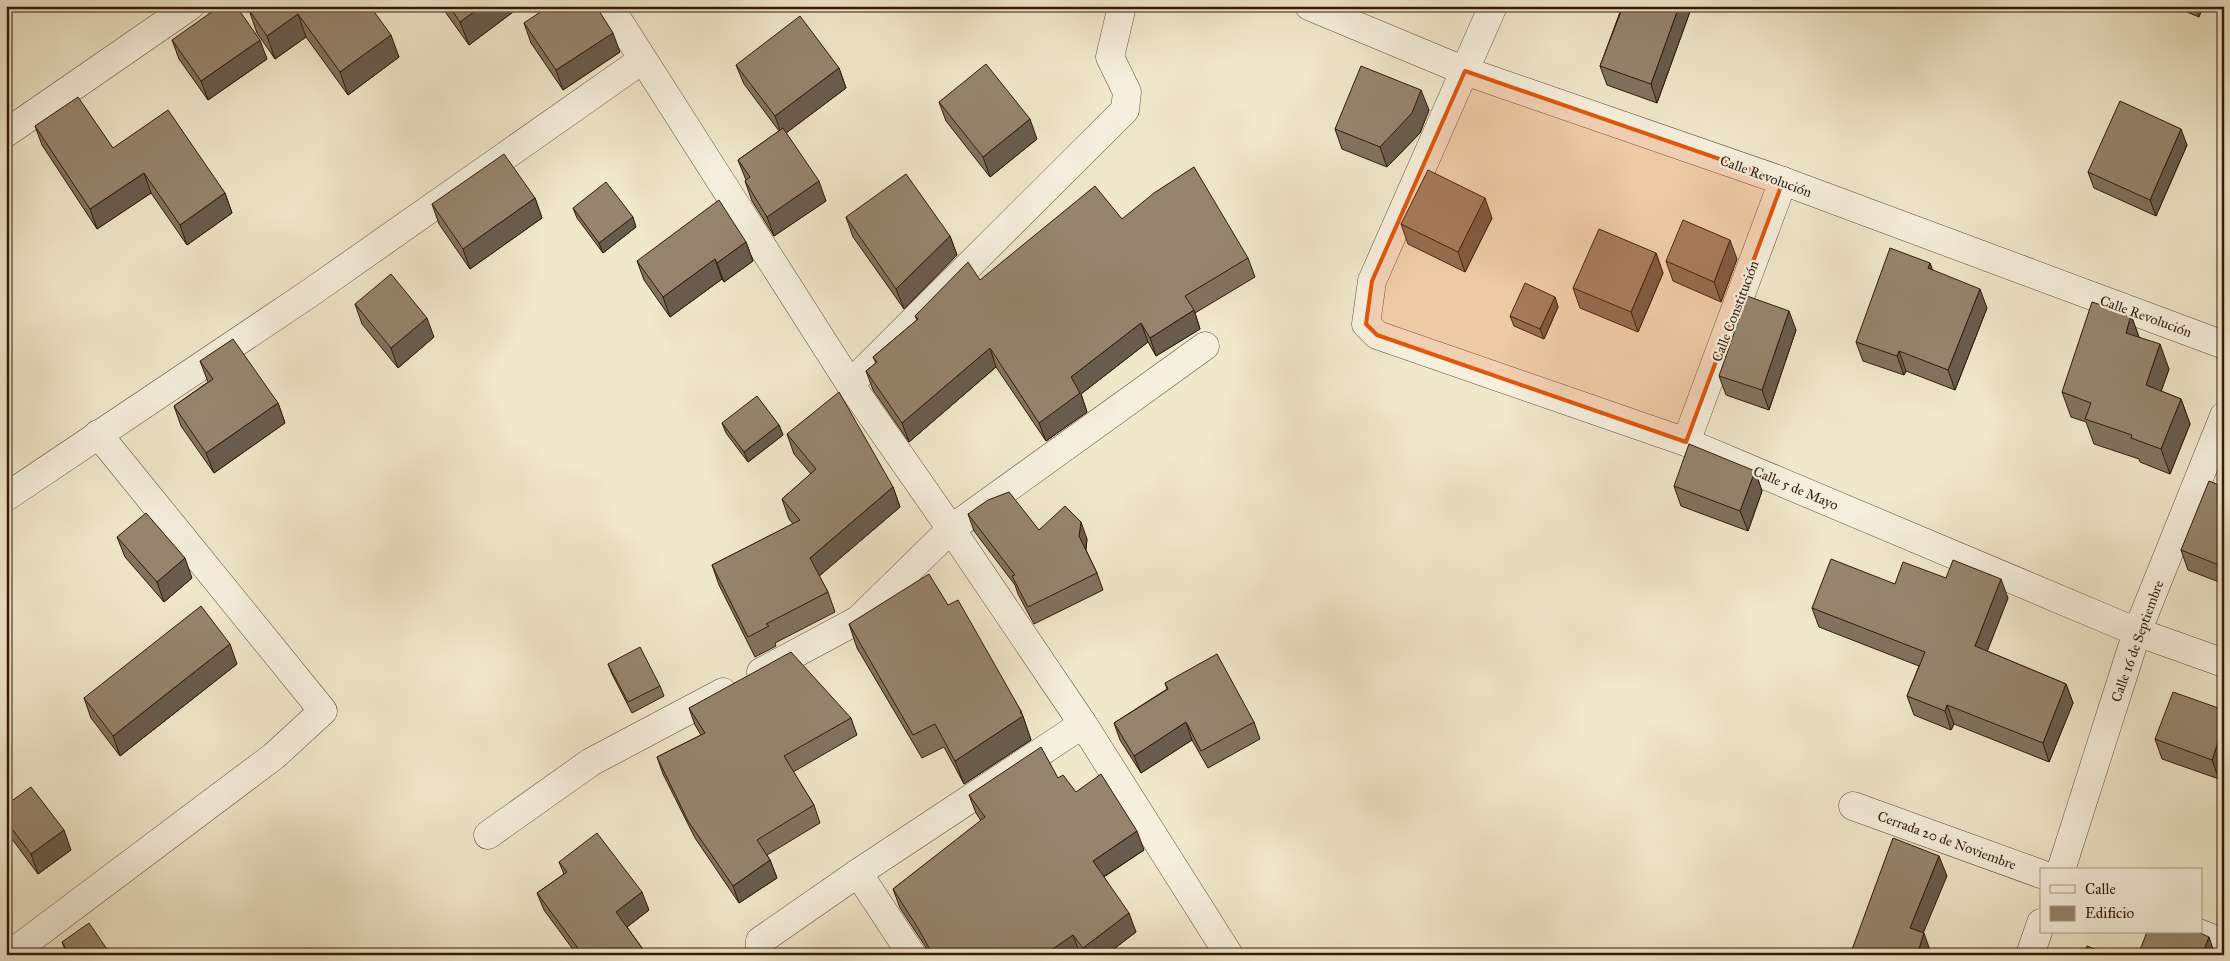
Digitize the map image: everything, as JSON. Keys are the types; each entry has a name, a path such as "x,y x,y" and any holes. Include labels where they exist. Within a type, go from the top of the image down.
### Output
{"street":[{"path":"6,133 190,6"},
{"path":"609,6 850,384 1083,724 1229,955"},
{"name":"Calle Revolución","path":"1309,6 1465,71 1784,181 2224,346"},
{"path":"1465,71 1493,6"},
{"path":"850,384 1125,110 1126,92 1110,57 1120,12"},
{"path":"6,497 310,293 642,60"},
{"name":"Calle 5 de Mayo","path":"1465,71 1372,281 1366,324 1377,335 1686,442 2137,632 2224,663"},
{"name":"Calle Constitución","path":"1686,442 1784,181"},
{"path":"488,835 591,762 858,620 951,529 1205,346"},
{"name":"Calle 16 de Septiembre","path":"2061,868 2137,632 2224,416"},
{"path":"9,955 274,756 323,711 98,434"},
{"path":"760,955 760,941 858,873 1083,724"},
{"name":"Cerrada 20 de Noviembre","path":"1852,806 2040,874"},
{"path":"858,873 912,955"},
{"path":"2030,955 2040,926"},
{"path":"2201,934 2224,943"}],"highlighted area":[{"path":"1465,71 1783,181 1686,442 1377,335 1366,324 1372,281"}],"building":[{"path":"220,6 236,6 260,40 201,81 172,40"},
{"path":"255,6 370,6 391,35 340,72 298,14 267,36 249,10"},
{"path":"449,6 482,6 460,22"},
{"path":"549,6 596,6 613,33 556,70 524,23"},
{"path":"1620,6 1679,6 1651,84 1600,66 1622,9 1619,8"},
{"path":"800,16 839,68 775,116 736,65"},
{"path":"986,64 1030,119 983,157 939,102"},
{"path":"1361,66 1421,90 1412,113 1380,147 1335,129"},
{"path":"78,97 113,148 168,110 225,193 180,225 144,173 90,209 35,126"},
{"path":"2120,101 2181,129 2150,200 2088,172"},
{"path":"783,128 819,181 767,217 745,181 750,177 738,160"},
{"path":"504,154 535,198 463,249 432,204"},
{"path":"1194,167 1248,258 1185,296 1194,310 1150,338 1141,323 1071,377 1080,393 1039,423 990,348 902,423 866,371 877,362 873,357 918,319 915,316 968,262 980,280 1095,186 1122,219 1154,193"},
{"path":"1428,170 1485,198 1458,252 1401,224"},
{"path":"906,174 950,236 896,289 846,217"},
{"path":"606,182 633,217 599,243 573,208"},
{"path":"719,200 746,242 717,263 715,259 663,297 637,261"},
{"path":"1683,220 1730,240 1714,282 1666,261"},
{"path":"1599,229 1656,253 1631,312 1573,288"},
{"path":"1890,248 1930,263 1928,268 1980,289 1948,370 1899,351 1897,356 1856,342"},
{"path":"391,274 427,318 391,348 355,304"},
{"path":"1525,283 1555,297 1540,329 1510,316"},
{"path":"1747,296 1789,311 1762,390 1719,376"},
{"path":"2092,302 2131,315 2126,333 2160,344 2146,385 2181,399 2161,449 2131,438 2132,435 2085,419 2091,403 2062,392"},
{"path":"233,339 278,403 206,453 174,406 213,379 200,361"},
{"path":"839,392 893,487 810,558 828,592 766,624 769,626 748,637 712,565 800,520 782,499 816,469 787,434"},
{"path":"757,396 779,425 744,452 722,423"},
{"path":"1689,444 1755,471 1740,511 1674,486"},
{"path":"2209,481 2224,487 2224,567 2181,550"},
{"path":"1009,492 1039,530 1065,506 1081,522 1079,536 1097,573 1028,607 1012,576 1015,575 968,514 988,500"},
{"path":"146,513 185,558 157,582 117,537"},
{"path":"1831,559 1895,584 1903,562 1946,578 1953,560 2001,579 1975,646 2066,684 2043,743 1947,705 1945,711 1907,696 1925,652 1812,608"},
{"path":"929,574 948,605 958,600 1023,716 955,761 935,724 913,735 849,624"},
{"path":"201,606 230,644 113,736 84,698"},
{"path":"640,647 660,686 628,702 608,664"},
{"path":"791,652 851,718 784,756 814,805 757,840 770,860 733,886 688,821 657,757 705,733 689,708"},
{"path":"1217,654 1254,722 1201,751 1186,722 1134,756 1114,723 1168,689 1165,683"},
{"path":"2173,692 2224,710 2224,725 2212,760 2155,739"},
{"path":"1041,747 1058,778 1063,775 1076,792 1101,774 1137,831 1093,861 1129,913 1083,948 1073,935 1044,955 933,955 893,889 985,817 969,795"},
{"path":"31,787 64,830 31,854 6,821 6,805"},
{"path":"597,833 642,892 616,912 647,955 583,955 537,893 567,872 559,862"},
{"path":"1893,838 1939,856 1910,928 1924,933 1917,955 1850,955"},
{"path":"89,923 111,955 70,955 62,942"},
{"path":"2146,934 2202,934 2209,937 2202,955 2138,955"},
{"path":"2087,946 2110,955 2084,955"}]}
